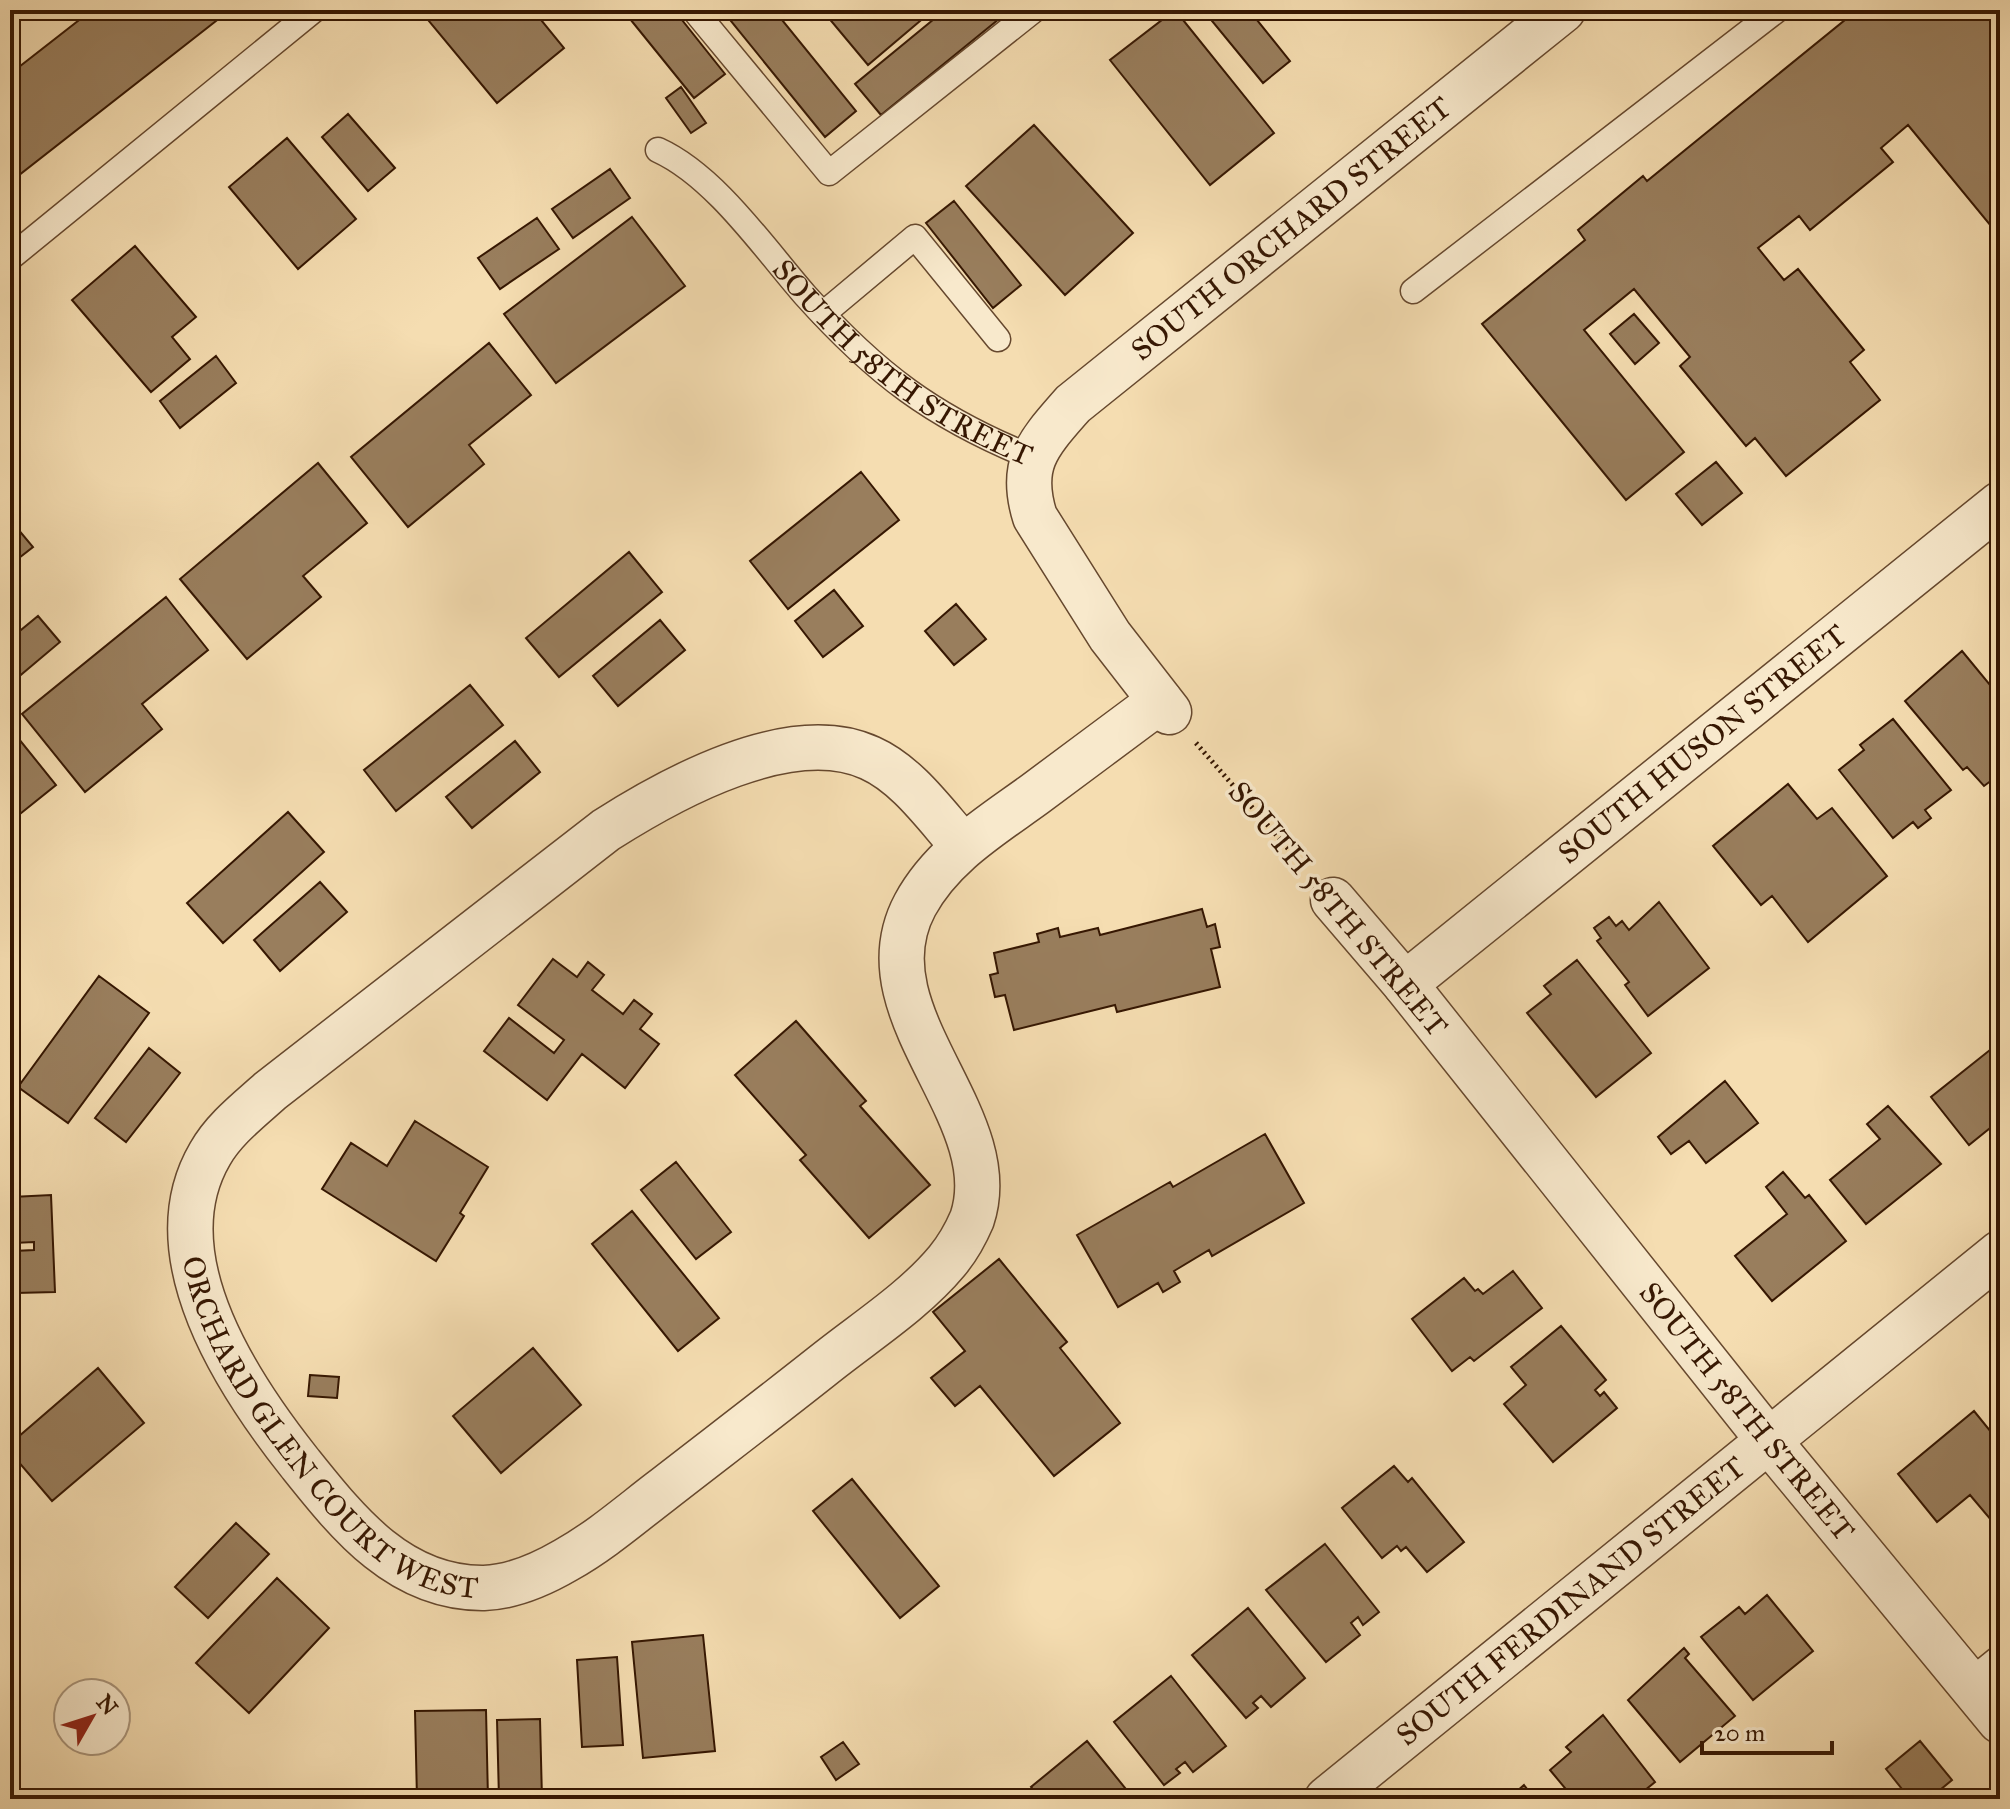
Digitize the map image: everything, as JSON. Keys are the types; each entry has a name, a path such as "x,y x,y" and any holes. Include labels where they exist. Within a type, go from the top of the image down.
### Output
{"street":[{"name":"SOUTH ORCHARD STREET","path":"1031,457 1073,404 1563,10"},
{"name":"SOUTH 58TH STREET","path":"1031,457 1029,497 1035,517 1074,584 1164,706"},
{"name":"SOUTH HUSON STREET","path":"1405,984 2000,504"},
{"name":"ORCHARD GLEN COURT WEST","path":"963,846 905,783 872,759 834,747 790,749 702,777 606,830 270,1091 221,1139 200,1175 193,1219 194,1262 213,1329 284,1442 323,1492 379,1552 423,1576 483,1588 504,1585 555,1566 591,1545 770,1408 946,1262 971,1220 976,1171 965,1133 915,1018 905,980 903,949 908,921 916,904 963,846 1164,706"},
{"name":"SOUTH 58TH STREET","path":"1333,900 1405,984 1769,1441 1984,1670 2000,1721"},
{"name":"SOUTH FERDINAND STREET","path":"1327,1799 2000,1253"}],"lane":[{"path":"10,258 314,10"},
{"path":"694,10 829,173 1034,10"},
{"path":"1413,291 1777,10"},
{"name":"SOUTH 58TH STREET","path":"658,150 688,168 713,190 823,314 876,367 927,407 1031,457"},
{"path":"823,314 915,237 998,339"}],"path":[{"name":"SOUTH 58TH STREET","path":"1164,706 1333,900"}],"building":[{"path":"92,10 230,10 14,179 10,174 10,74"},
{"path":"440,10 533,10 564,48 497,103 428,20"},
{"path":"630,10 674,10 725,74 694,98 626,14"},
{"path":"722,10 774,10 856,111 825,137"},
{"path":"822,10 933,10 868,65"},
{"path":"945,10 1010,10 881,115 855,84"},
{"path":"1175,10 1274,133 1210,185 1110,60"},
{"path":"1203,10 1249,10 1290,61 1263,83"},
{"path":"1847,10 2000,10 2000,237 1908,125 1881,148 1893,162 1810,230 1799,216 1758,248 1784,280 1798,269 1864,350 1850,362 1880,400 1786,476 1755,438 1746,446 1680,366 1690,357 1634,289 1584,330 1684,452 1626,500 1482,324 1585,240 1578,230 1643,176 1647,181 1851,15"},
{"path":"681,87 706,123 691,133 666,98"},
{"path":"348,114 395,168 368,191 322,137"},
{"path":"1034,125 1133,233 1065,295 966,186"},
{"path":"287,138 356,219 298,269 229,187"},
{"path":"610,169 630,198 573,238 552,209"},
{"path":"954,201 1021,285 993,308 926,223"},
{"path":"632,217 685,286 556,383 504,314"},
{"path":"537,218 559,249 500,289 478,258"},
{"path":"135,246 196,317 172,337 190,359 151,392 72,300"},
{"path":"1634,314 1659,343 1635,364 1610,334"},
{"path":"489,343 531,395 469,445 484,464 408,527 351,457"},
{"path":"216,356 236,383 180,428 160,401"},
{"path":"1716,462 1742,493 1702,525 1676,494"},
{"path":"318,463 367,523 303,576 321,597 247,659 180,579"},
{"path":"861,472 899,520 788,609 750,561"},
{"path":"10,523 33,547 10,565"},
{"path":"629,552 662,592 559,677 526,638"},
{"path":"834,590 863,626 823,657 795,621"},
{"path":"166,597 208,650 142,704 162,729 85,792 22,714"},
{"path":"956,604 986,639 954,665 925,631"},
{"path":"38,616 60,642 10,684 10,639"},
{"path":"660,620 685,650 618,706 593,676"},
{"path":"1962,651 2000,697 2000,774 1984,786 1967,767 1963,770 1905,701"},
{"path":"470,685 503,725 396,811 364,770"},
{"path":"1893,719 1951,790 1925,810 1931,818 1918,828 1913,822 1893,838 1839,770 1864,750 1860,745"},
{"path":"10,728 56,785 10,822"},
{"path":"515,741 540,772 472,828 446,797"},
{"path":"1788,784 1817,819 1832,808 1887,876 1808,942 1772,896 1761,905 1713,846"},
{"path":"288,812 324,852 223,943 187,903"},
{"path":"320,882 347,912 280,971 254,940"},
{"path":"1659,902 1709,968 1648,1016 1625,985 1629,982 1597,941 1601,938 1594,928 1609,917 1616,926 1622,921 1629,930"},
{"path":"1202,909 1207,927 1215,924 1220,947 1211,949 1220,987 1117,1012 1115,1005 1014,1030 1005,995 995,997 990,975 998,973 994,953 1039,942 1037,934 1058,928 1060,937 1098,928 1100,935"},
{"path":"553,959 577,977 588,962 604,975 592,990 623,1014 634,1000 652,1014 640,1029 659,1044 625,1088 582,1054 547,1100 484,1051 509,1018 554,1053 564,1040 518,1005"},
{"path":"1577,960 1651,1053 1596,1097 1527,1013 1551,994 1544,986"},
{"path":"99,976 149,1013 68,1123 18,1087"},
{"path":"796,1021 866,1101 860,1106 930,1185 869,1238 800,1160 806,1155 735,1075"},
{"path":"2000,1042 2000,1120 1969,1145 1931,1097"},
{"path":"149,1048 180,1073 126,1142 95,1118"},
{"path":"1725,1081 1758,1123 1706,1163 1689,1141 1671,1154 1658,1137"},
{"path":"1888,1106 1941,1164 1866,1224 1830,1180 1880,1139 1867,1124"},
{"path":"415,1121 488,1167 460,1213 464,1216 436,1261 322,1189 351,1143 387,1166"},
{"path":"1265,1134 1304,1203 1212,1256 1209,1250 1174,1271 1180,1282 1163,1292 1158,1283 1118,1307 1077,1235 1170,1182 1173,1187"},
{"path":"676,1162 731,1232 696,1259 641,1190"},
{"path":"1783,1172 1805,1198 1809,1195 1846,1241 1772,1301 1735,1256 1787,1214 1766,1187"},
{"path":"51,1195 55,1292 16,1293 14,1251 34,1250 34,1242 14,1243 12,1197"},
{"path":"632,1211 719,1318 678,1351 592,1244"},
{"path":"999,1259 1067,1342 1060,1348 1120,1423 1054,1476 980,1386 955,1406 931,1378 965,1351 933,1312"},
{"path":"1513,1271 1542,1308 1474,1361 1470,1357 1452,1371 1412,1319 1464,1278 1475,1291 1478,1289 1483,1294"},
{"path":"1561,1326 1606,1380 1595,1390 1600,1396 1604,1392 1617,1408 1553,1462 1504,1404 1526,1385 1511,1367"},
{"path":"533,1348 581,1405 501,1473 453,1416"},
{"path":"98,1368 144,1423 52,1501 10,1452 10,1444"},
{"path":"310,1375 339,1377 337,1398 308,1396"},
{"path":"1974,1411 2000,1443 2000,1525 1997,1527 1970,1495 1937,1522 1898,1474"},
{"path":"1394,1466 1408,1482 1412,1478 1464,1542 1427,1572 1406,1547 1401,1551 1397,1546 1382,1558 1342,1508"},
{"path":"852,1479 939,1586 900,1618 813,1511"},
{"path":"236,1523 269,1554 208,1618 175,1587"},
{"path":"1325,1544 1379,1612 1363,1625 1358,1617 1351,1623 1360,1635 1326,1662 1266,1590"},
{"path":"277,1578 329,1628 249,1713 196,1663"},
{"path":"1767,1595 1813,1651 1753,1700 1701,1637 1739,1607 1745,1614"},
{"path":"1248,1608 1305,1678 1271,1707 1261,1696 1253,1703 1258,1708 1246,1718 1192,1655"},
{"path":"703,1635 715,1751 643,1758 632,1642"},
{"path":"1684,1648 1689,1654 1685,1658 1735,1716 1680,1762 1628,1700"},
{"path":"617,1657 623,1745 582,1747 577,1660"},
{"path":"1171,1676 1226,1746 1193,1772 1185,1762 1176,1769 1180,1773 1164,1785 1114,1722"},
{"path":"486,1710 488,1799 417,1799 415,1711"},
{"path":"1603,1715 1655,1782 1634,1799 1574,1799 1550,1770 1571,1752 1566,1747"},
{"path":"540,1719 542,1799 499,1799 497,1720"},
{"path":"1087,1741 1134,1799 1041,1799 1031,1787"},
{"path":"1920,1741 1952,1780 1929,1799 1910,1799 1886,1769"},
{"path":"843,1742 859,1764 836,1780 821,1757"},
{"path":"1524,1785 1535,1799 1508,1799"}]}
